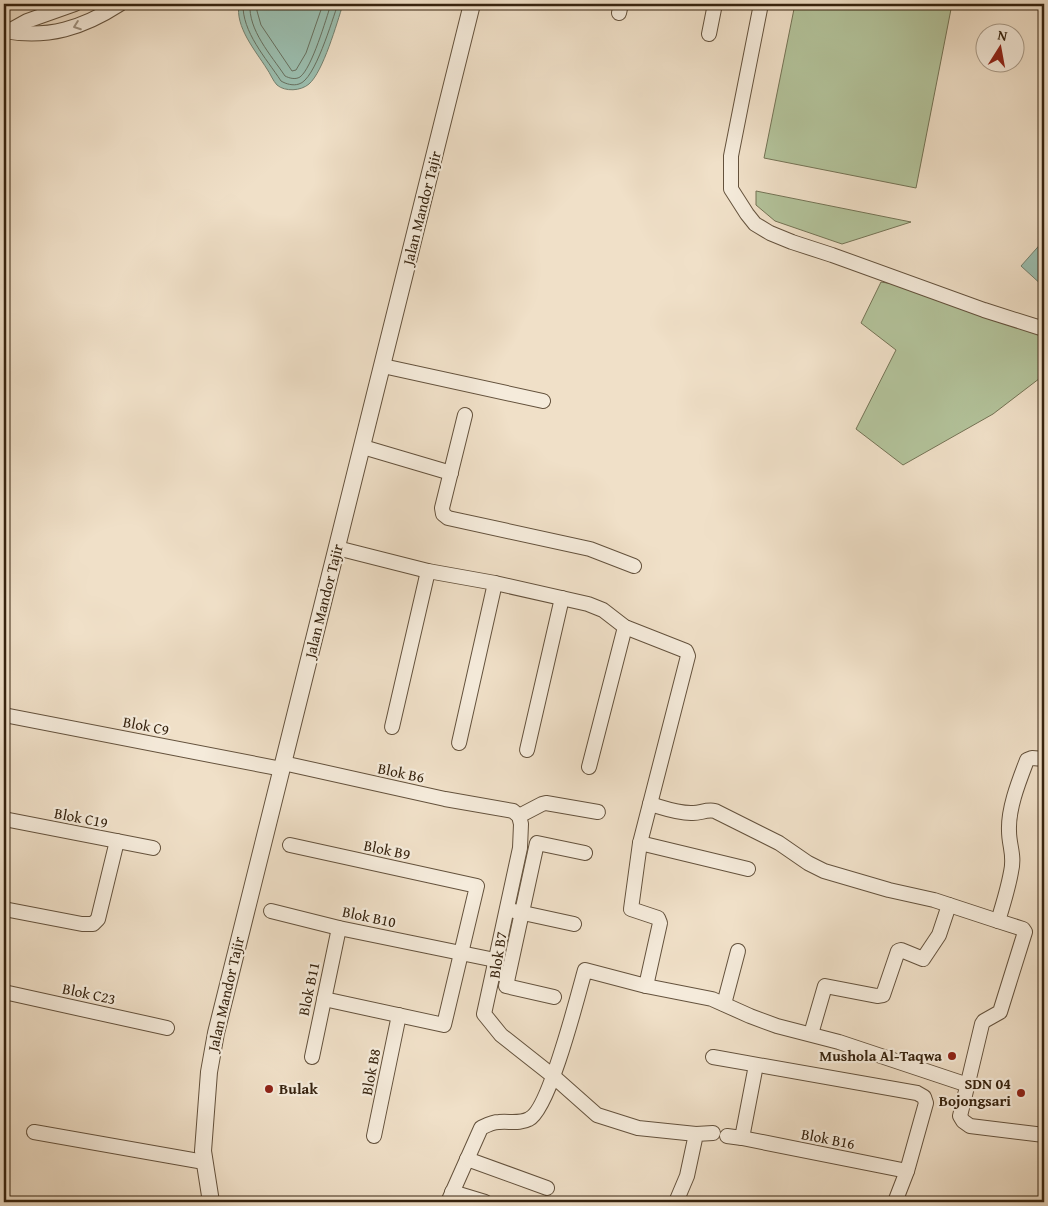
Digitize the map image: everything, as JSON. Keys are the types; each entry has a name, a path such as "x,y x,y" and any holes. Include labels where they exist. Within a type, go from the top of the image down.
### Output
{"street":[{"path":"6,31 32,19 75,4"},
{"path":"6,31 48,34 76,27 105,14 120,4"},
{"name":"Jalan Mandor Tajir","path":"211,1202 204,1162 206,1098 216,1033 472,4"},
{"path":"709,34 714,4"},
{"path":"762,4 730,156 731,189 755,224 770,233 792,242 984,310 1044,329"},
{"path":"383,366 543,401"},
{"path":"465,414 442,508 443,514 448,518 590,549 634,566"},
{"path":"363,447 451,473"},
{"path":"337,548 428,571 494,583 588,604 603,610 625,627 686,651 688,656 640,843 631,909 658,918 660,923 646,986"},
{"path":"392,727 428,571"},
{"path":"460,742 494,583"},
{"path":"526,750 562,598"},
{"path":"589,767 625,627"},
{"name":"Blok C9","path":"4,715 282,766"},
{"path":"998,921 1011,873 1013,854 1009,821 1021,775 1027,760 1032,758 1044,759"},
{"name":"Blok B6","path":"282,766 516,813"},
{"path":"598,812 542,804 516,813 521,824 520,848 484,1014 501,1036 553,1076 597,1115 638,1128 696,1134 713,1133"},
{"path":"650,804 673,812 692,814 704,810 714,811 749,830 771,839 808,863 824,870 949,905 1024,929 1025,932 1000,1012 982,1024 960,1116 970,1126 1044,1135"},
{"name":"Blok C19","path":"4,819 153,848"},
{"path":"4,908 82,924 93,924 98,920 117,841"},
{"name":"Blok B7","path":"554,997 506,986 537,843 585,852"},
{"path":"640,843 748,869"},
{"name":"Blok B9","path":"290,845 477,886 461,953"},
{"path":"811,1034 824,986 877,996 882,995 898,951 900,950 923,958 940,935 949,905"},
{"path":"507,909 574,924"},
{"name":"Blok B10","path":"271,911 339,928 496,960"},
{"name":"Blok B11","path":"312,1057 339,928"},
{"path":"724,1004 738,951"},
{"path":"324,999 444,1025 461,953"},
{"path":"485,1202 450,1197 481,1128 493,1123 528,1121 534,1116 553,1076 563,1049 585,970 646,986 712,999 777,1026 811,1034 968,1085"},
{"name":"Blok C23","path":"4,992 166,1028"},
{"name":"Blok B8","path":"374,1136 399,1015"},
{"path":"713,1057 917,1093 924,1097 926,1103 907,1171 895,1202"},
{"path":"742,1138 756,1065"},
{"path":"34,1132 204,1162"},
{"path":"676,1202 687,1176 696,1134"},
{"name":"Blok B16","path":"727,1136 907,1171"},
{"path":"467,1159 547,1188"}],"shaded area":[{"path":"795,4 952,4 916,188 764,158"},
{"path":"756,191 911,222 842,244 775,221 756,205"},
{"path":"881,282 918,288 1044,334 1044,375 993,414 903,465 856,429 896,350 861,323"}],"water":[{"path":"239,4 343,4 324,58 309,84 293,90 284,89 277,85 243,30 240,21"},
{"path":"1044,240 1044,287 1021,266"}],"place":[{"name":"Mushola Al-Taqwa","path":"952,1056"},
{"name":"Bulak","path":"269,1089"},
{"name":"SDN 04 Bojongsari","path":"1021,1093"}]}
